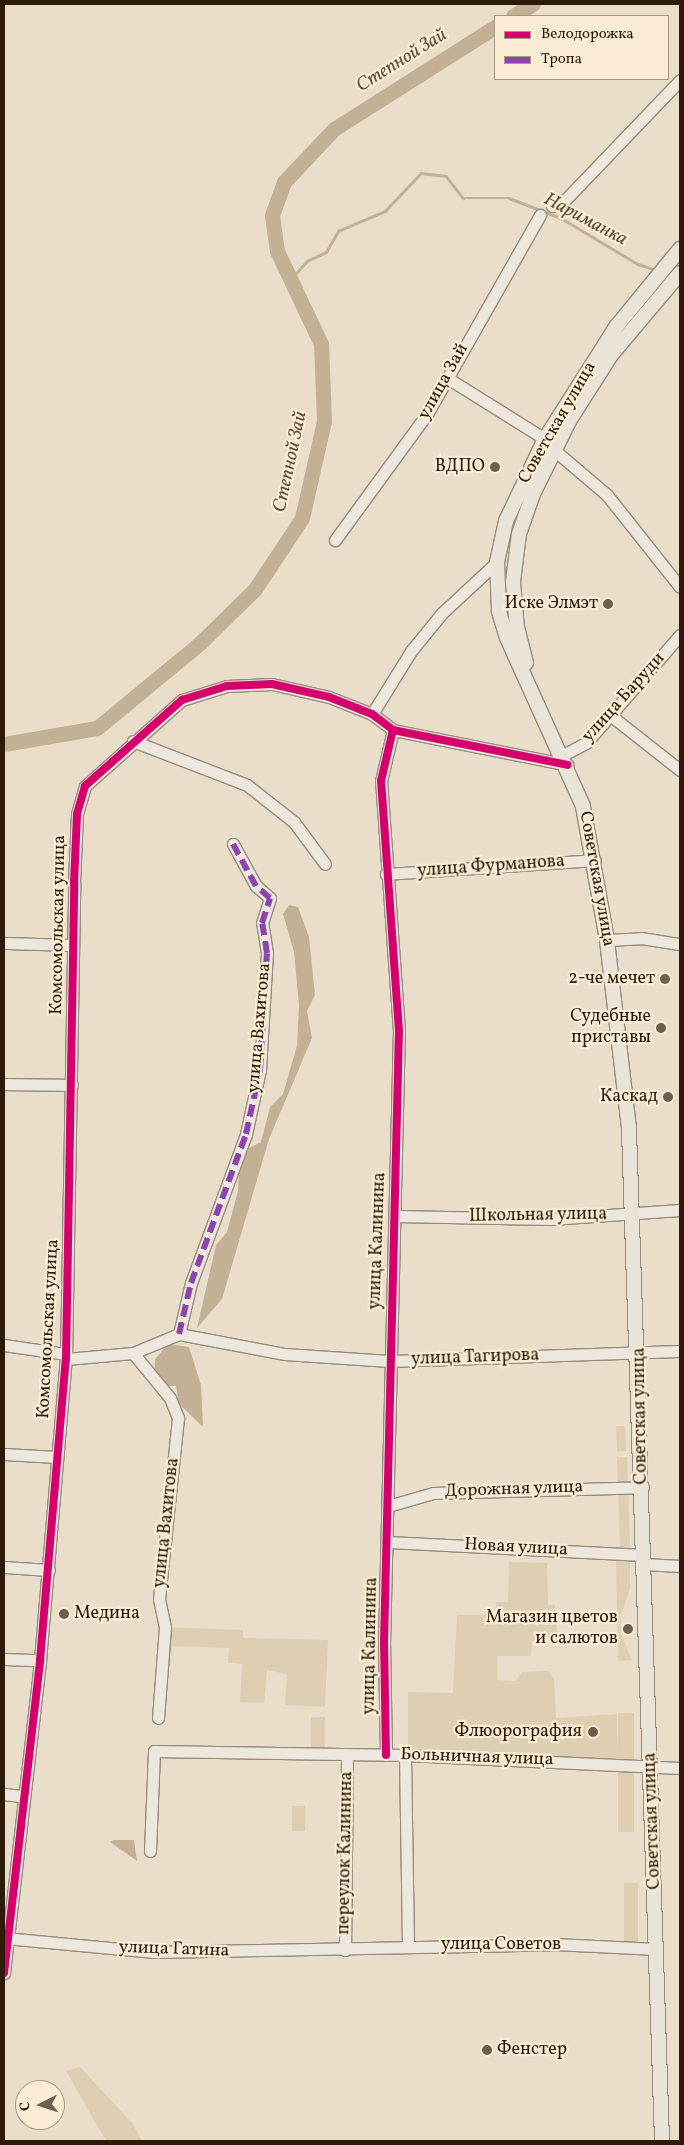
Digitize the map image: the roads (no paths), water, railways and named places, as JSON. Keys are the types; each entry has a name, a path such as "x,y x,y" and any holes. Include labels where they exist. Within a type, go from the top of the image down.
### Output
{"main road":[{"name":"Советская улица","path":"662,2141 639,1351 630,1128 607,940 595,860 566,760 502,622 497,562 506,521 549,444 606,352 680,249"},
{"name":"Советская улица","path":"606,352 680,273"},
{"name":"Советская улица","path":"539,704 517,628 514,559 527,510 549,444"}],"street":[{"path":"552,206 565,200 680,80"},
{"name":"улица Зай","path":"335,540 398,458 449,379 540,215"},
{"path":"449,379 549,444 607,495 680,587"},
{"path":"372,714 410,651 442,613 497,562"},
{"name":"улица Баруди","path":"566,760 581,747 680,635"},
{"name":"Комсомольская улица","path":"4,1973 21,1796 40,1660 66,1357 77,814 85,786 133,741 182,700 227,686 272,684 329,697 372,714 393,730"},
{"path":"610,715 680,770"},
{"path":"393,730 566,760"},
{"name":"улица Калинина","path":"386,1755 389,1361 395,1216 399,1031 386,874 381,781 393,730"},
{"path":"133,741 248,785 294,822 325,864"},
{"name":"улица Вахитова","path":"179,1334 191,1283 246,1134 260,1070 267,953 262,923 270,898 256,886 233,844"},
{"name":"улица Фурманова","path":"386,874 595,860"},
{"path":"607,940 641,938 680,944"},
{"path":"4,943 73,945"},
{"path":"4,1084 72,1085"},
{"name":"Школьная улица","path":"395,1216 551,1219 680,1210"},
{"path":"4,1346 66,1357 133,1353 179,1334"},
{"name":"улица Тагирова","path":"179,1334 285,1354 389,1361 680,1351"},
{"name":"улица Вахитова","path":"133,1353 170,1398 178,1418 159,1599 165,1627 158,1718"},
{"path":"4,1454 57,1457"},
{"name":"Дорожная улица","path":"388,1506 433,1493 643,1487"},
{"name":"Новая улица","path":"388,1542 644,1559 680,1566"},
{"path":"4,1567 49,1570"},
{"path":"4,1659 40,1660"},
{"name":"Больничная улица","path":"150,1851 154,1752 404,1755 680,1768"},
{"name":"переулок Калинина","path":"345,1950 347,1755"},
{"path":"404,1755 408,1946"},
{"path":"4,1794 21,1796"},
{"name":"улица Гатина","path":"7,1938 154,1952 345,1950"},
{"name":"улица Советов","path":"345,1950 408,1946 554,1944 657,1949"}],"waterway":[{"name":"Степной Зай","path":"515,15 533,4"},
{"name":"Степной Зай","path":"4,744 97,728 200,643 255,589 302,518 324,421 321,344 277,251 272,215 284,182 334,129 494,28"},
{"name":"Нариманка","path":"289,281 307,261 326,252 338,231 385,211 421,173 446,176 463,198 509,198 561,218 638,264 657,270"}],"place":[{"name":"ВДПО","path":"495,467"},
{"name":"Иске Элмэт","path":"608,604"},
{"name":"2-че мечет","path":"665,979"},
{"name":"Судебные приставы","path":"661,1028"},
{"name":"Каскад","path":"668,1097"},
{"name":"Медина","path":"64,1614"},
{"name":"Магазин цветов и салютов","path":"628,1629"},
{"name":"Флюорография","path":"593,1732"},
{"name":"Фенстер","path":"487,2050"}]}
